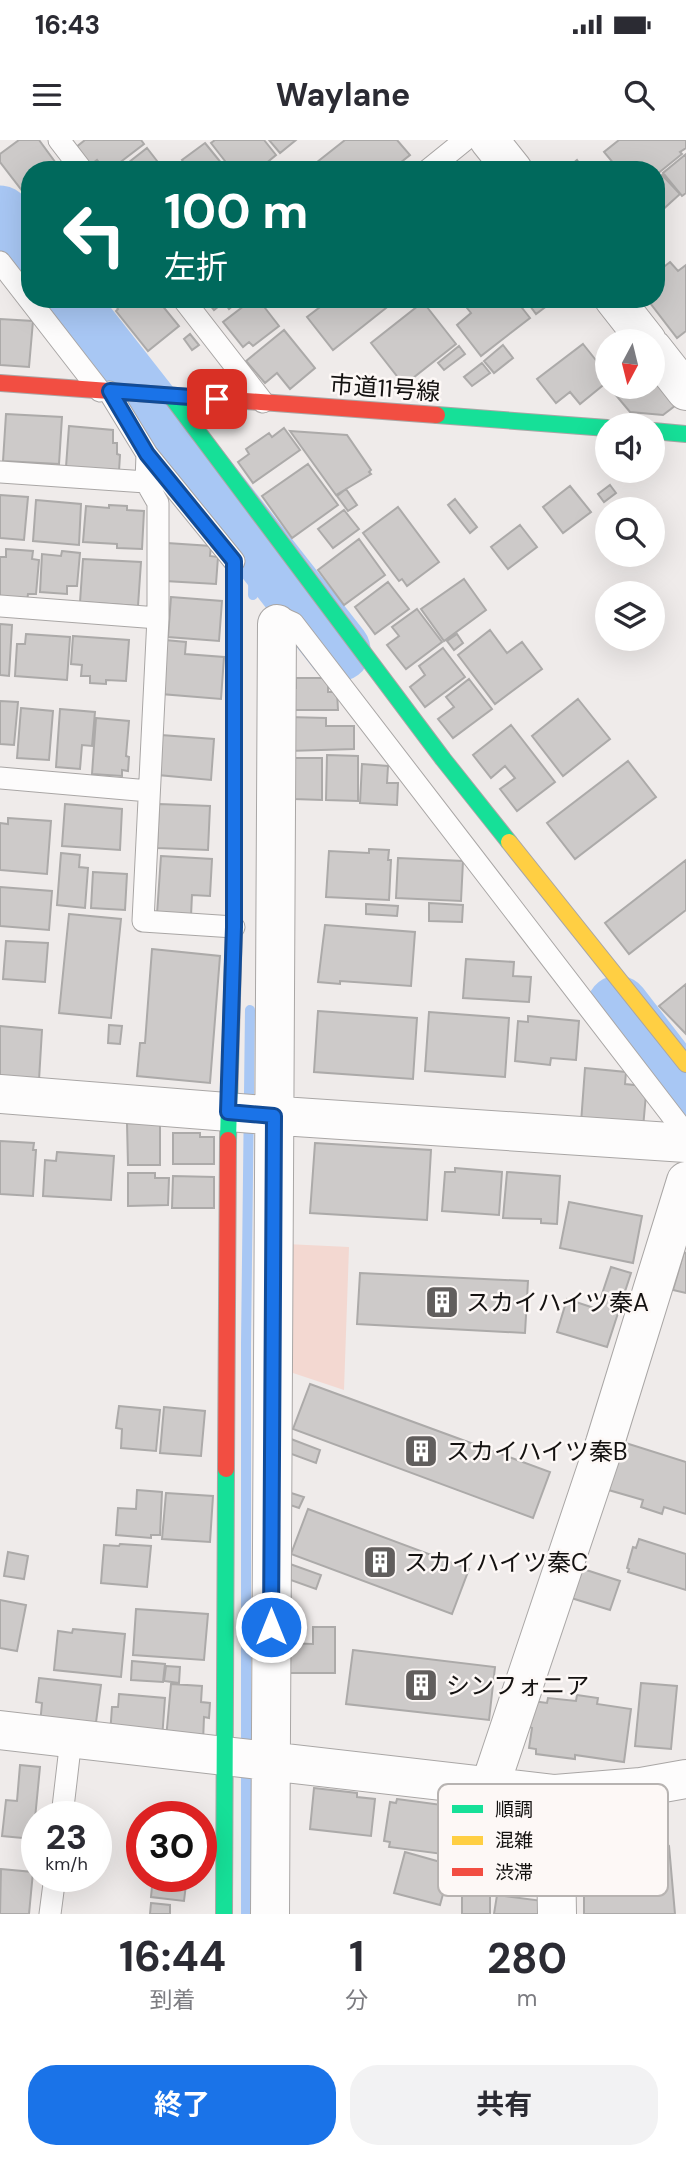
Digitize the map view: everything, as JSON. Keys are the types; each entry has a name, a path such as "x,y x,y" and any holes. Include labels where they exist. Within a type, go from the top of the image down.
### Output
{"street":[{"path":"489,140 506,161"},
{"path":"621,308 638,329"},
{"path":"665,364 686,391"},
{"path":"0,383 108,391"},
{"name":"市道11号線","path":"108,391 595,427"},
{"path":"165,395 443,759 686,1064"},
{"path":"665,432 686,434"},
{"path":"234,561 234,927 252,1114"},
{"path":"270,1914 248,1759 252,1114 276,624"},
{"path":"0,1094 686,1143"},
{"path":"492,1784 605,1443 686,1181"},
{"path":"0,1730 473,1784"},
{"path":"224,1914 248,1759"},
{"path":"658,1784 686,1779"},
{"path":"557,1896 557,1914"}],"lane":[{"path":"59,140 75,161"},
{"path":"439,161 465,140"},
{"path":"0,262 21,287"},
{"path":"39,308 108,391 147,454 234,561"},
{"path":"190,308 263,402"},
{"path":"147,454 146,482 158,503 158,618 143,921 234,927"},
{"path":"0,472 146,482"},
{"path":"0,606 158,618"},
{"path":"276,624 284,620 293,624 686,1133"},
{"path":"0,778 149,791"},
{"path":"64,1801 71,1739"},
{"path":"50,1914 53,1892"}],"shaded area":[{"path":"286,1244 349,1247 344,1390 284,1370"}],"building":[{"path":"19,140 39,140 54,161 21,161 21,189 0,162 0,154"},
{"path":"85,140 141,140 144,144 122,161 85,161 75,148"},
{"path":"215,140 264,140 276,155 269,161 225,161 211,143"},
{"path":"269,140 296,140 280,153"},
{"path":"345,140 397,140 410,155 402,161 318,161"},
{"path":"619,140 686,140 686,148 680,152 682,154 665,168 665,161 612,161 604,152"},
{"path":"205,143 220,161 183,161"},
{"path":"147,148 157,161 130,161"},
{"path":"686,154 686,193 682,196 665,175 665,171"},
{"path":"665,178 680,194 665,208"},
{"path":"670,262 678,271 686,265 686,331 677,338 654,308 665,308 665,266"},
{"path":"164,308 179,326 148,351 116,311"},
{"path":"241,308 265,308 279,326 253,346 249,342 243,347 223,322"},
{"path":"319,308 386,308 333,350 307,317"},
{"path":"415,308 428,308 456,344 404,385 371,343"},
{"path":"467,308 522,308 530,318 481,356 457,325 471,313"},
{"path":"532,308 544,308 536,314"},
{"path":"0,319 33,321 29,367 0,365"},
{"path":"284,330 315,368 290,389 277,373 265,383 246,361"},
{"path":"190,334 199,345 192,350 184,339"},
{"path":"583,344 595,359 595,392 580,404 570,392 556,403 537,379"},
{"path":"503,345 513,358 494,373 484,361"},
{"path":"459,346 465,354 444,370 438,363"},
{"path":"482,363 490,373 472,386 464,377"},
{"path":"665,383 680,402 665,413 630,412 619,399 665,399"},
{"path":"6,414 62,417 59,464 3,461"},
{"path":"69,426 113,430 113,443 117,443 117,454 120,455 119,471 66,467"},
{"path":"284,428 300,450 253,483 238,462 249,454 246,449 269,433 272,437"},
{"path":"290,431 347,435 371,474 336,495"},
{"path":"308,464 338,505 292,538 262,496"},
{"path":"610,485 616,493 611,497 600,497 598,494"},
{"path":"570,486 591,512 563,533 543,507"},
{"path":"346,489 357,505 348,511 337,496"},
{"path":"0,495 28,497 24,540 0,538"},
{"path":"455,499 477,527 470,533 448,505"},
{"path":"36,500 81,504 79,545 33,541"},
{"path":"109,505 144,511 142,549 83,542 86,506 109,508"},
{"path":"398,507 439,562 407,586 402,579 399,581 363,533"},
{"path":"344,510 359,529 333,548 318,529"},
{"path":"520,525 537,547 508,569 491,547"},
{"path":"359,539 385,575 344,605 318,570"},
{"path":"167,543 211,546 210,556 218,557 216,584 165,581"},
{"path":"6,549 33,551 32,559 39,560 36,594 28,594 27,601 0,599 0,557 6,557"},
{"path":"62,551 80,553 77,586 67,586 67,594 40,592 42,554 61,556"},
{"path":"83,559 141,562 138,606 80,602"},
{"path":"464,579 486,610 444,641 421,609"},
{"path":"388,582 409,609 375,634 355,607"},
{"path":"171,597 222,601 219,641 168,637"},
{"path":"417,609 442,642 406,669 387,645 399,636 392,627"},
{"path":"0,624 12,625 9,676 0,675"},
{"path":"490,630 507,653 522,642 542,669 495,704 458,655"},
{"path":"26,634 70,637 67,680 15,676 17,644 25,644"},
{"path":"457,634 463,643 454,650 447,641"},
{"path":"73,636 129,640 126,681 106,680 106,684 90,683 90,676 81,676 82,665 71,664"},
{"path":"165,640 186,642 185,654 224,657 221,699 161,694"},
{"path":"443,648 465,677 425,707 410,687 425,675 419,666"},
{"path":"296,678 322,678 328,683 328,692 337,692 338,710 287,710 287,688 296,688"},
{"path":"469,679 492,709 453,738 438,719 454,707 446,697"},
{"path":"578,699 610,739 563,776 532,736"},
{"path":"0,701 18,702 14,745 0,744"},
{"path":"21,708 53,711 49,760 17,758"},
{"path":"60,709 95,712 92,746 82,745 80,769 56,767"},
{"path":"288,717 326,718 326,726 354,726 354,749 288,751"},
{"path":"96,718 129,721 126,756 129,757 128,771 122,770 122,776 92,774"},
{"path":"511,725 555,782 517,811 500,789 515,778 505,766 491,778 473,755"},
{"path":"161,735 214,739 211,780 158,775"},
{"path":"327,755 358,756 358,801 326,800"},
{"path":"290,758 322,758 322,800 294,799"},
{"path":"628,761 656,797 575,859 547,823"},
{"path":"362,764 388,766 387,783 398,783 397,805 360,803"},
{"path":"65,804 122,809 120,850 62,846"},
{"path":"159,804 210,806 208,850 157,848"},
{"path":"8,818 51,821 47,874 0,870 0,823 8,824"},
{"path":"369,849 389,850 389,900 326,897 329,851 369,853"},
{"path":"61,853 80,855 79,867 88,868 85,908 57,905"},
{"path":"161,856 212,859 210,896 192,895 191,916 157,914"},
{"path":"398,858 463,861 461,901 396,898"},
{"path":"686,860 686,910 629,954 605,923"},
{"path":"93,872 127,874 125,910 91,908"},
{"path":"0,887 52,891 49,930 0,926"},
{"path":"429,903 463,905 462,922 429,921"},
{"path":"366,904 398,906 397,916 366,914"},
{"path":"69,914 121,919 111,1018 59,1013"},
{"path":"325,925 415,932 411,986 318,982"},
{"path":"6,941 48,943 45,982 3,979"},
{"path":"152,949 220,956 210,1083 137,1076 140,1043 145,1043"},
{"path":"466,959 514,962 513,976 531,977 529,1002 463,998"},
{"path":"686,984 686,1034 659,1006"},
{"path":"318,1011 417,1018 413,1079 314,1072"},
{"path":"429,1012 509,1018 505,1077 425,1071"},
{"path":"528,1016 579,1021 576,1060 551,1058 550,1065 515,1061 518,1021 528,1022"},
{"path":"109,1025 122,1026 120,1044 108,1043"},
{"path":"0,1026 42,1030 39,1080 0,1078"},
{"path":"585,1068 626,1072 625,1084 644,1086 646,1094 643,1128 581,1123"},
{"path":"127,1123 160,1124 160,1165 128,1165"},
{"path":"173,1133 200,1133 200,1137 214,1137 214,1164 173,1164"},
{"path":"0,1141 34,1143 33,1150 36,1150 33,1196 0,1194"},
{"path":"315,1143 431,1150 427,1220 310,1213"},
{"path":"57,1152 114,1156 111,1200 43,1196 45,1160 56,1161"},
{"path":"455,1168 502,1172 499,1215 442,1211 445,1172 455,1172"},
{"path":"507,1172 560,1176 557,1224 541,1223 541,1219 503,1218"},
{"path":"128,1173 155,1173 155,1178 169,1178 168,1205 128,1206"},
{"path":"173,1176 214,1177 214,1208 172,1208"},
{"path":"569,1202 642,1216 633,1263 560,1248"},
{"path":"684,1252 686,1253 686,1293 673,1290"},
{"path":"611,1267 631,1273 607,1347 557,1332 567,1299 597,1309"},
{"name":"スカイハイツ秦A","path":"360,1273 528,1281 525,1333 357,1324"},
{"name":"スカイハイツ秦B","path":"310,1384 550,1472 533,1518 293,1429"},
{"path":"119,1406 160,1410 156,1451 121,1448 122,1429 116,1428"},
{"path":"164,1407 205,1411 201,1456 160,1453"},
{"path":"291,1439 320,1450 316,1463 286,1452"},
{"path":"613,1439 686,1462 686,1514 664,1507 662,1514 641,1507 643,1500 598,1487"},
{"path":"137,1490 162,1492 160,1535 151,1535 151,1538 116,1535 118,1508 136,1509"},
{"path":"288,1492 304,1497 299,1508 284,1503"},
{"path":"166,1493 213,1496 210,1542 162,1539"},
{"name":"スカイハイツ秦C","path":"308,1509 469,1569 452,1614 291,1554"},
{"path":"639,1539 686,1554 686,1590 628,1572 633,1547 636,1548"},
{"path":"104,1545 151,1546 147,1587 101,1583"},
{"path":"8,1552 28,1556 24,1579 4,1576"},
{"path":"290,1564 321,1575 316,1589 285,1578"},
{"path":"577,1567 620,1581 610,1610 568,1597"},
{"path":"0,1600 26,1605 17,1651 0,1648"},
{"path":"136,1609 208,1614 204,1660 133,1655"},
{"path":"313,1627 335,1627 335,1673 284,1673 285,1643 313,1644"},
{"path":"73,1629 125,1634 121,1677 54,1670 58,1631 72,1633"},
{"name":"シンフォニア","path":"353,1650 495,1667 489,1720 346,1704"},
{"path":"132,1661 165,1664 163,1682 131,1680"},
{"path":"166,1666 180,1667 179,1683 164,1681"},
{"path":"39,1678 101,1685 95,1730 40,1724 42,1703 36,1702"},
{"path":"641,1683 677,1686 671,1749 635,1746"},
{"path":"171,1684 202,1686 201,1702 210,1703 209,1718 204,1717 203,1742 166,1739"},
{"path":"119,1694 165,1698 162,1739 110,1735 112,1707 118,1707"},
{"path":"577,1695 598,1698 597,1704 631,1709 624,1762 575,1755 575,1759 536,1754 536,1749 529,1748 532,1701 547,1703 548,1698 576,1701"},
{"path":"20,1765 40,1767 37,1801 21,1801 21,1838 2,1836 6,1800 17,1801"},
{"path":"314,1788 357,1793 357,1797 375,1799 371,1836 310,1829"},
{"path":"397,1799 438,1804 438,1853 389,1847 390,1842 384,1841 390,1802 396,1803"},
{"path":"669,1846 675,1914 584,1914 584,1896 668,1896"},
{"path":"405,1852 438,1861 438,1896 442,1896 440,1905 394,1893"},
{"path":"1,1869 21,1871 21,1892 31,1892 29,1914 0,1914"},
{"path":"151,1892 185,1892 184,1901 151,1897"},
{"path":"462,1896 490,1896 490,1914 462,1914"},
{"path":"497,1896 543,1901 541,1914 494,1914"},
{"path":"151,1903 170,1905 170,1914 150,1914"}],"waterway":[{"path":"0,217 21,244"},
{"path":"71,308 339,650"},
{"path":"253,595 254,540"},
{"path":"618,1007 686,1095"},
{"path":"246,1914 246,1344 250,1010"}],"traffic: fast":[{"path":"171,396 443,759 509,842"},
{"path":"437,415 595,427"},
{"path":"665,432 686,434"},
{"path":"228,1140 234,927 234,561"},
{"path":"224,1914 226,1469"}],"traffic: slow":[{"path":"509,842 686,1064"}],"traffic: jam":[{"path":"0,383 437,415"},
{"path":"226,1469 228,1140"}],"place":[{"name":"スカイハイツ秦A","path":"442,1302"},
{"name":"スカイハイツ秦B","path":"421,1451"},
{"name":"スカイハイツ秦C","path":"380,1562"},
{"name":"シンフォニア","path":"421,1685"}],"route":[{"path":"217,399 110,391 147,454 234,561 234,927 228,1112 274,1116 271,1627"}]}
